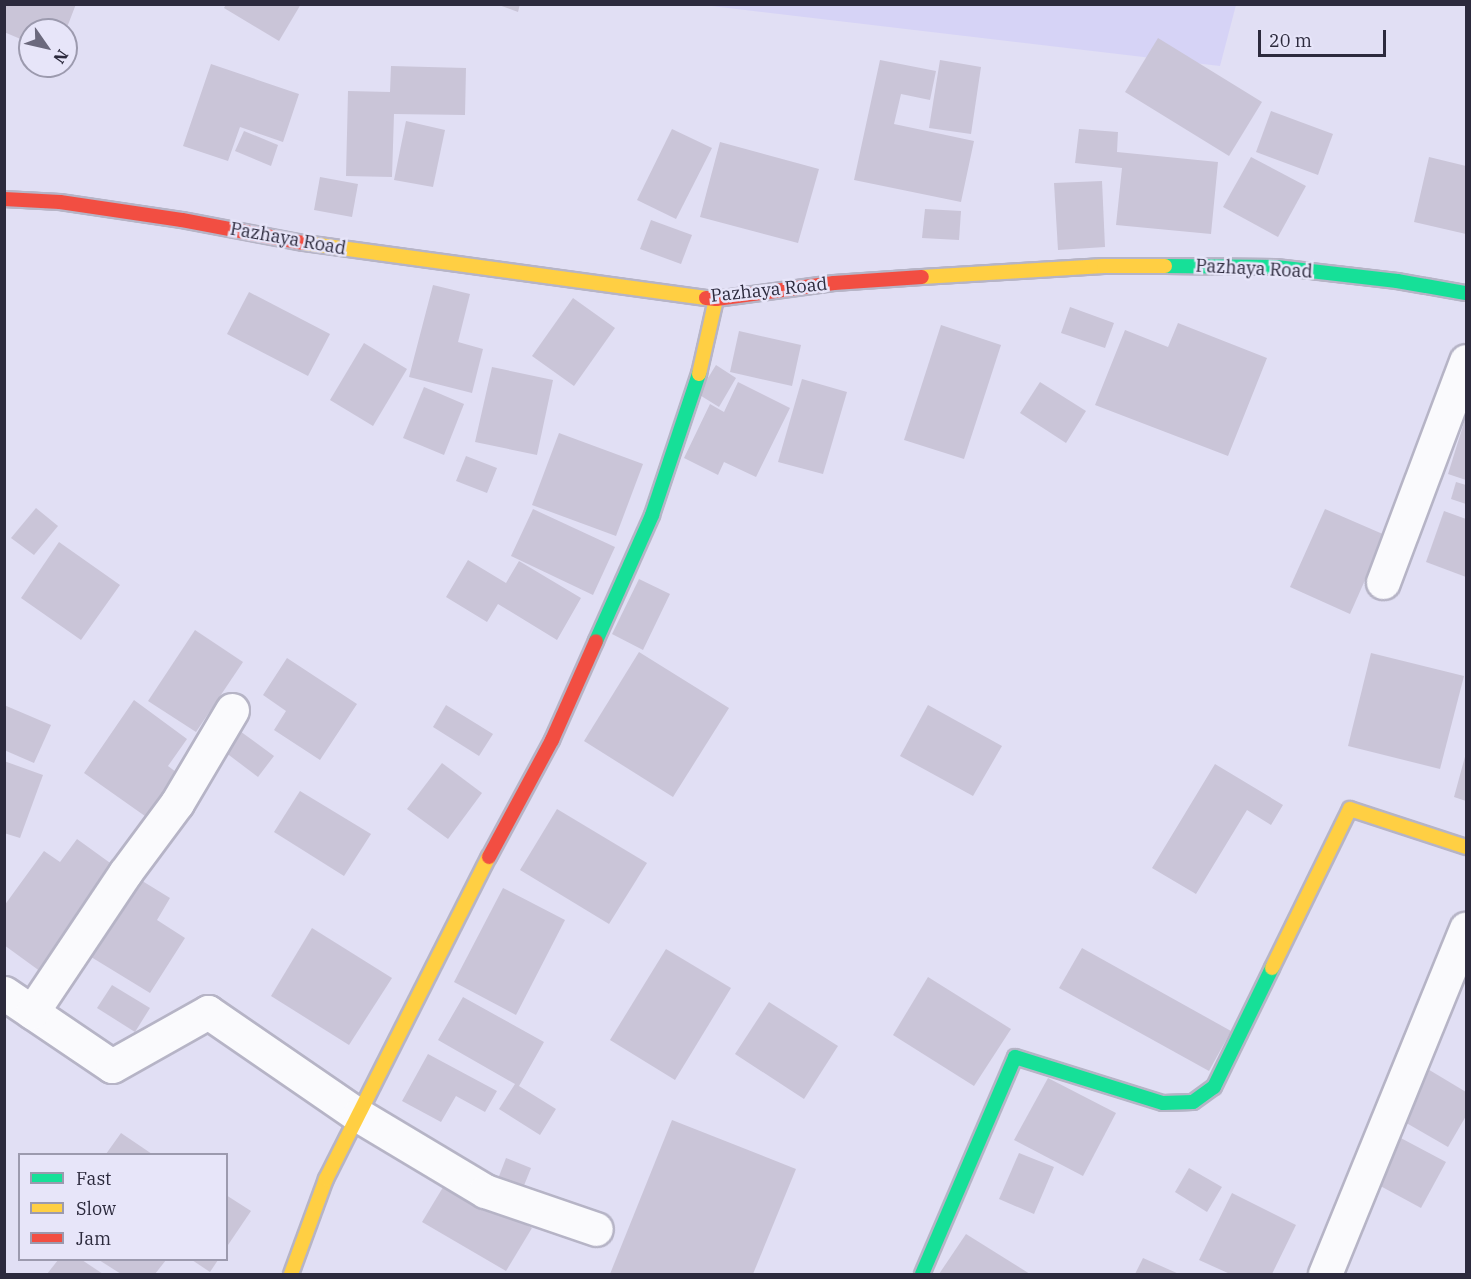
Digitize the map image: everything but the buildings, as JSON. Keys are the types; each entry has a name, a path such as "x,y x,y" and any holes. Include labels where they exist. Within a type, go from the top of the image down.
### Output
{"street":[{"name":"Pazhaya Road","path":"4,199 60,202 182,220 304,243 716,299 834,283 1104,266 1276,267 1397,281 1467,293"},
{"path":"291,1275 326,1179 455,920 552,740 652,515 696,390 716,299"},
{"path":"1383,582 1467,361"},
{"path":"32,1011 125,873 177,803 232,710"},
{"path":"922,1275 1015,1057 1162,1103 1194,1102 1214,1087 1350,809 1467,847"},
{"path":"1325,1275 1467,929"},
{"path":"4,993 112,1066 208,1012 358,1115 485,1191 596,1229"}],"shaded area":[{"path":"703,5 1236,5 1220,66"}],"traffic: fast":[{"path":"1165,266 1276,267 1397,281 1466,293"},
{"path":"596,641 652,515 699,374"},
{"path":"922,1274 1015,1057 1163,1103 1193,1102 1214,1087 1272,968"}],"traffic: slow":[{"path":"304,243 706,298"},
{"path":"922,277 1104,266 1165,266"},
{"path":"699,374 716,299"},
{"path":"1272,968 1350,809 1466,847"},
{"path":"291,1274 326,1179 489,857"}],"traffic: jam":[{"path":"4,199 60,202 182,220 304,243"},
{"path":"706,298 716,299 834,283 922,277"},
{"path":"489,857 552,740 596,641"}]}
